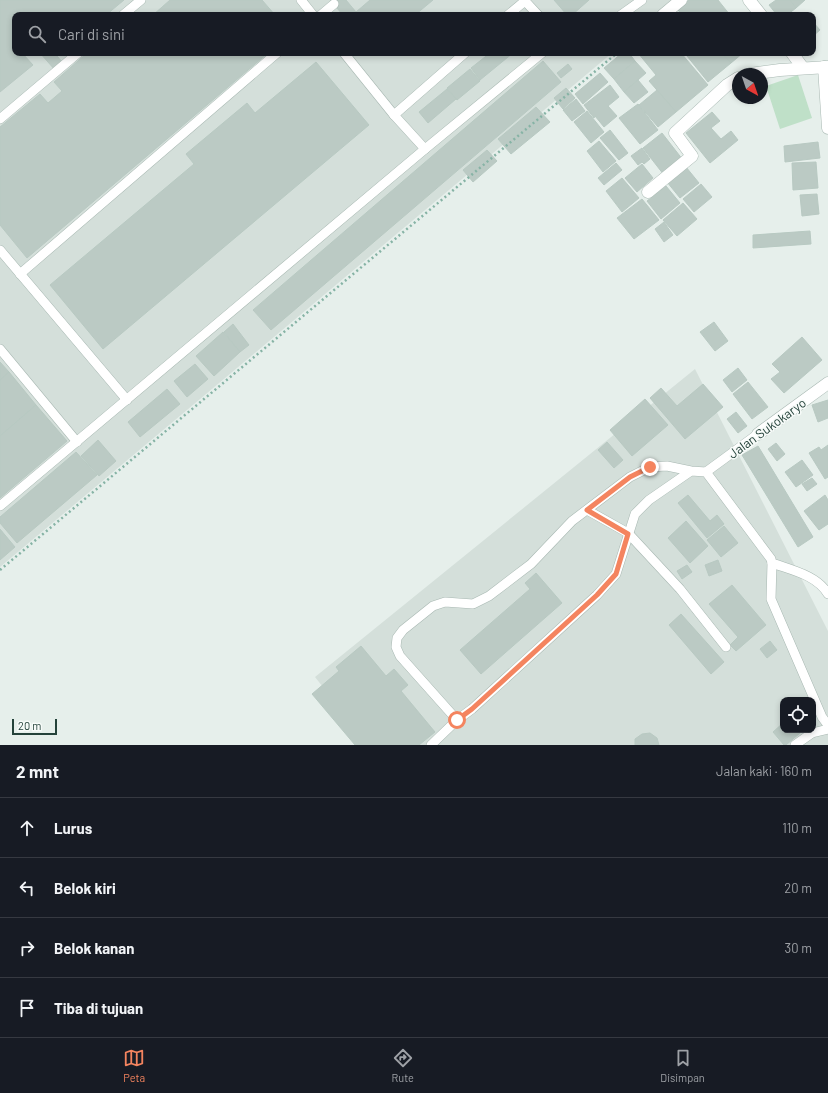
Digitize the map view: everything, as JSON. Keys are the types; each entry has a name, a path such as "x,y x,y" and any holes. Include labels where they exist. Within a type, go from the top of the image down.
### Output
{"street":[{"path":"667,12 681,0"},
{"path":"749,0 759,12"},
{"path":"794,56 803,68"},
{"path":"768,72 826,67 828,128"},
{"path":"648,192 692,156 675,133 732,82"},
{"name":"Jalan Sukokaryo","path":"758,434 828,383"}],"lane":[{"path":"127,12 141,0"},
{"path":"302,0 311,12"},
{"path":"511,12 525,0 535,12"},
{"path":"625,12 642,0"},
{"path":"325,12 334,4"},
{"path":"0,119 74,56"},
{"path":"20,274 274,56"},
{"path":"346,56 425,149"},
{"path":"394,114 462,56"},
{"path":"0,506 425,149 538,56"},
{"path":"0,250 127,400"},
{"path":"0,349 77,442"},
{"name":"Jalan Sukokaryo","path":"706,472 758,434"},
{"path":"457,720 400,656 396,646 397,638 403,630 433,606 445,602 473,604 489,596 531,564 572,521 630,477 650,467 667,466 691,471 706,472 772,563 815,580 825,588 828,594"},
{"path":"431,745 597,595 616,574 635,514 649,500 691,471"},
{"path":"587,510 628,534 680,589 726,647"},
{"path":"772,563 771,599 822,717 828,725"},
{"path":"795,745 812,733 828,729"}],"path":[{"path":"0,570 614,56"}],"shaded area":[{"path":"0,0 675,0 661,12 12,12 12,56 608,56 0,567"},
{"path":"695,369 828,631 828,745 369,745 315,677"}],"green space":[{"path":"798,75 812,118 780,129 768,92 768,85"}],"building":[{"path":"0,0 124,0 110,12 12,12 12,56 25,56 33,65 0,92"},
{"path":"170,0 262,0 272,12 156,12"},
{"path":"330,0 346,0 356,12 340,12"},
{"path":"370,0 433,0 419,12 356,12"},
{"path":"554,0 589,0 575,12 564,12"},
{"path":"689,0 718,0 728,12 680,12 678,10"},
{"path":"776,0 790,0 796,8 791,12 775,12 769,5"},
{"path":"790,0 805,0 796,8"},
{"path":"816,25 820,30 816,33"},
{"path":"43,56 57,56 63,63 55,70"},
{"path":"84,56 264,56 27,258 0,225 0,127 40,94 48,103 62,91 54,82"},
{"path":"486,56 509,56 480,80 471,68"},
{"path":"618,56 631,56 635,61 614,79 604,68"},
{"path":"640,56 684,56 708,85 676,112 649,81 656,75"},
{"path":"687,56 725,56 731,63 708,82"},
{"path":"725,56 739,56 731,63"},
{"path":"543,61 561,82 271,330 253,310"},
{"path":"635,61 646,73 624,92 614,79"},
{"path":"316,62 369,125 103,349 50,285 194,164 186,154 247,103 255,113"},
{"path":"568,64 572,69 561,78 557,73"},
{"path":"470,69 480,81 457,100 447,88"},
{"path":"600,73 608,82 583,104 575,94"},
{"path":"638,80 648,92 634,103 624,92"},
{"path":"610,85 619,97 608,106 617,116 604,127 595,116 594,118 584,105"},
{"path":"566,88 575,98 563,109 554,98"},
{"path":"447,89 456,99 428,123 419,112"},
{"path":"657,90 676,112 658,127 639,105"},
{"path":"576,99 585,111 572,121 563,110"},
{"path":"638,104 658,130 640,144 619,118"},
{"path":"536,107 550,122 511,154 498,139"},
{"path":"587,111 604,132 591,143 574,122"},
{"path":"712,112 720,121 711,128 721,139 731,131 738,140 710,163 686,133"},
{"path":"610,130 628,153 619,160 600,138"},
{"path":"662,133 683,160 664,175 643,148"},
{"path":"599,141 616,161 603,172 587,151"},
{"path":"818,142 820,158 785,162 784,146"},
{"path":"642,148 650,159 644,164 642,162 638,165 631,156"},
{"path":"487,150 497,161 473,182 463,170"},
{"path":"816,162 818,188 793,190 792,163"},
{"path":"616,163 622,170 604,185 598,178"},
{"path":"642,164 653,178 637,192 625,178"},
{"path":"686,167 699,183 680,198 667,182"},
{"path":"622,178 639,198 622,212 606,191"},
{"path":"701,184 712,197 694,212 683,199"},
{"path":"666,186 680,203 661,219 647,201"},
{"path":"817,194 819,214 802,216 800,195"},
{"path":"642,199 659,220 634,239 617,218"},
{"path":"683,203 697,219 677,236 663,220"},
{"path":"664,222 673,235 664,242 655,229"},
{"path":"810,231 811,244 753,248 753,235"},
{"path":"714,322 728,341 715,351 700,332"},
{"path":"233,324 249,345 240,352 224,332"},
{"path":"223,332 240,352 214,376 196,356"},
{"path":"802,337 822,360 784,393 771,379 780,372 772,364"},
{"path":"0,362 9,372 0,380"},
{"path":"195,364 208,379 187,397 174,381"},
{"path":"738,368 747,380 732,392 723,380"},
{"path":"9,372 36,405 0,436 0,380"},
{"path":"748,382 768,407 752,419 733,394"},
{"path":"703,384 723,407 685,439 650,398 661,388 677,406"},
{"path":"167,389 180,404 140,437 128,422"},
{"path":"645,399 668,425 632,456 610,430"},
{"path":"828,400 828,418 818,422 812,405"},
{"path":"36,405 67,441 0,498 0,436"},
{"path":"736,412 747,426 738,433 727,419"},
{"path":"98,440 116,461 99,476 81,456"},
{"path":"607,442 623,460 614,468 598,450"},
{"path":"776,443 785,454 777,461 768,449"},
{"path":"828,445 828,477 825,479 809,453 819,447 821,450"},
{"path":"758,446 813,537 798,547 742,455"},
{"path":"76,452 97,475 17,543 0,523 0,517"},
{"path":"802,460 813,475 796,487 785,472"},
{"path":"812,478 817,484 807,491 802,484"},
{"path":"688,495 710,521 717,515 724,524 707,538 678,503"},
{"path":"825,495 828,500 828,524 819,530 804,511"},
{"path":"686,521 708,546 690,563 668,538"},
{"path":"724,526 738,543 721,557 707,540"},
{"path":"0,529 15,547 0,560"},
{"path":"718,560 722,571 709,576 705,565"},
{"path":"687,565 692,572 682,579 677,571"},
{"path":"536,573 562,603 481,674 460,650 530,589 525,583"},
{"path":"732,585 766,625 736,651 730,645 738,637 709,604"},
{"path":"681,614 724,662 711,674 669,625"},
{"path":"770,641 777,650 767,658 760,649"},
{"path":"361,646 386,676 394,669 408,685 401,691 435,732 419,745 355,745 312,694 339,671 336,667"},
{"path":"780,726 780,733 800,733 784,745 773,732"},
{"path":"650,733 657,738 659,745 635,745 635,739 642,734"}],"route":[{"path":"457,720 472,709 597,595 616,574 628,534 587,510 630,477 650,467"}]}
